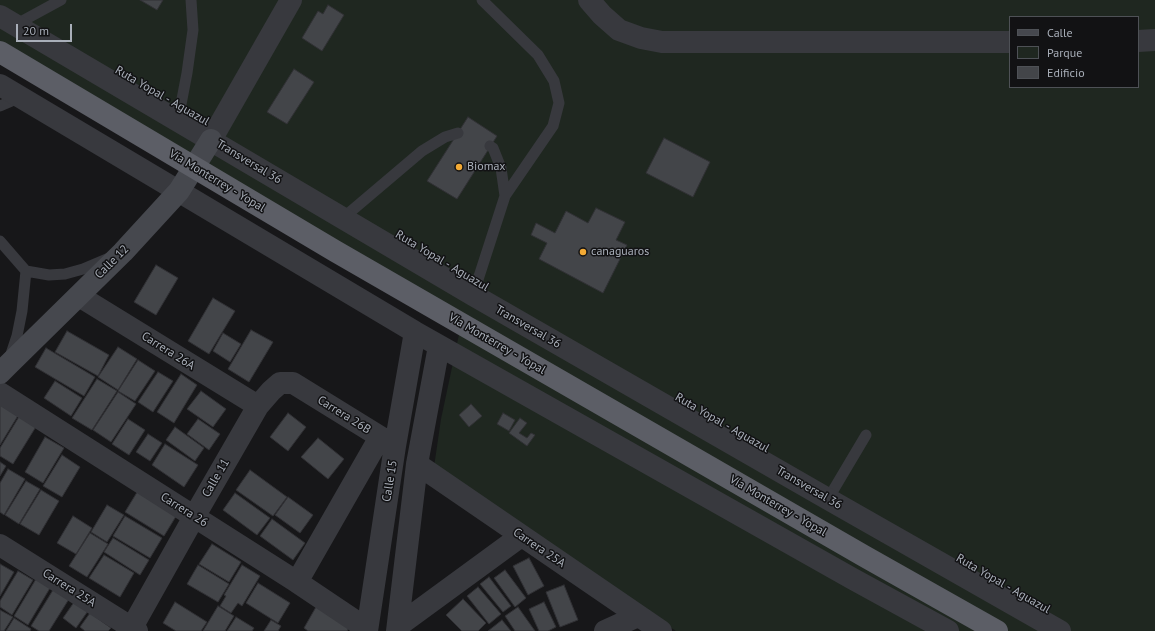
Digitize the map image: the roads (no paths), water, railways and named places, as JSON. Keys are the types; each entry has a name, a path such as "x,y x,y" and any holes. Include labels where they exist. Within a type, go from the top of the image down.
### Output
{"highway":[{"name":"Vía Monterrey - Yopal","path":"0,52 335,251 857,552 998,631"}],"main road":[{"name":"Calle 12","path":"4,369 123,252 179,191 208,138"}],"street":[{"path":"208,138 291,0"},
{"path":"589,0 602,15 619,30 641,38 662,42 1009,42"},
{"name":"Transversal 36","path":"22,29 208,138"},
{"path":"1139,41 1155,40"},
{"path":"0,85 439,346 948,631"},
{"name":"Carrera 26A","path":"79,296 258,406"},
{"name":"Calle 15","path":"367,630 387,442 415,332"},
{"name":"Calle 15","path":"398,628 417,464 439,346"},
{"name":"Calle 11","path":"133,630 194,517 258,406 280,383 293,383"},
{"name":"Carrera 26B","path":"293,383 387,442"},
{"name":"Carrera 26","path":"0,393 297,582 367,630"},
{"path":"297,582 387,442"},
{"name":"Carrera 25A","path":"417,464 661,631"},
{"name":"Transversal 36","path":"828,499 1060,631"},
{"path":"398,628 521,536"},
{"name":"Carrera 25A","path":"0,546 133,630"},
{"path":"605,631 638,616"}],"lane":[{"path":"0,16 22,29 61,0"},
{"path":"178,120 193,30 191,0"},
{"path":"473,295 505,196 552,126 559,103 554,81 538,55 482,0"},
{"name":"Ruta Yopal - Aguazul","path":"69,57 473,295 828,499"},
{"path":"0,106 21,98"},
{"path":"343,218 422,151 445,137 458,133"},
{"path":"490,146 493,148 501,168 505,196"},
{"path":"0,241 26,271 49,275 65,274 83,269 123,252"},
{"path":"4,369 17,336 22,311 26,271"},
{"path":"828,499 866,435"}],"place":[{"name":"Biomax","path":"459,167"},
{"name":"canaguaros","path":"583,252"}]}
